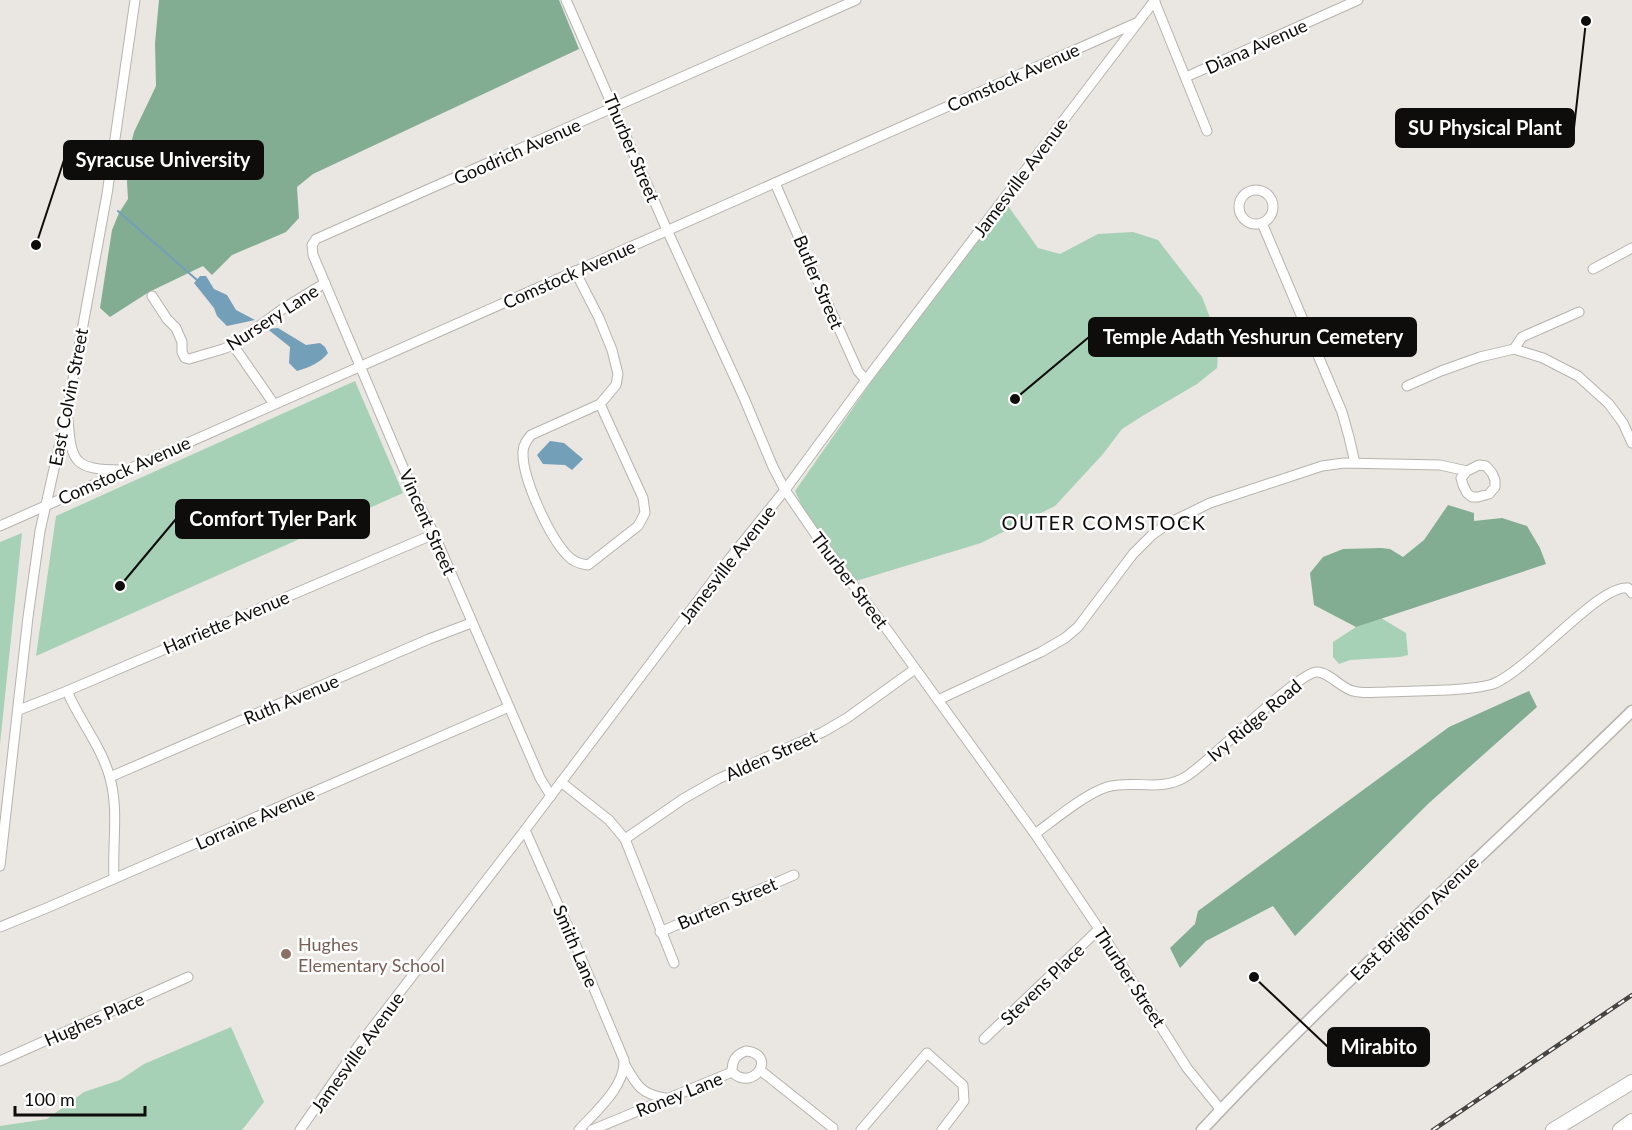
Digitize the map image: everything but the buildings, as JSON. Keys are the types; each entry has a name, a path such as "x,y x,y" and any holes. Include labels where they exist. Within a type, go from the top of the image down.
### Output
{"highway":[{"path":"1553,1130 1632,1082"},
{"path":"1620,1130 1632,1121"}],"main road":[{"name":"East Brighton Avenue","path":"1202,1130 1282,1045 1632,711"}],"street":[{"name":"East Colvin Street","path":"0,866 2,834 40,531 68,407 107,194 135,0"},
{"name":"Thurber Street","path":"567,0 667,230 785,490 1035,834 1099,929 1187,1068 1221,1110"},
{"name":"Goodrich Avenue","path":"312,245 316,238 856,0"},
{"path":"1155,0 1207,131"},
{"name":"Jamesville Avenue","path":"300,1130 365,1038 730,558 785,490 1155,0"},
{"name":"Diana Avenue","path":"1186,77 1358,0"},
{"name":"Comstock Avenue","path":"0,526 1137,22"},
{"name":"Butler Street","path":"775,183 858,371 866,380"},
{"path":"1262,223 1342,412 1355,463"},
{"name":"Vincent Street","path":"312,245 313,255 416,498 434,534 540,778 551,796"},
{"path":"1593,269 1632,248"},
{"path":"575,271 612,350 618,374 616,385 600,404 531,435 525,442 523,452 527,477 538,509 567,556 588,565 638,526 645,513 643,498 600,404"},
{"name":"Nursery Lane","path":"152,296 176,328 182,342 182,352 185,358 189,359 233,345 284,308 325,283"},
{"path":"1514,349 1522,337 1580,312"},
{"path":"233,345 274,404"},
{"path":"1407,386 1480,357 1514,349 1543,358 1578,376 1609,404 1623,423 1632,443"},
{"path":"68,407 69,429 75,458 85,466 96,470 126,470"},
{"path":"938,700 1041,652 1065,638 1078,627 1133,554 1152,535 1169,523 1210,502 1322,466 1355,463 1440,465 1467,471"},
{"name":"Harriette Avenue","path":"19,710 434,534"},
{"name":"Ivy Ridge Road","path":"1035,834 1094,793 1109,787 1155,786 1173,783 1186,777 1290,687 1315,672 1323,674 1352,691 1420,691 1484,687 1496,683 1530,660 1586,609 1611,592 1624,587 1632,593"},
{"name":"Ruth Avenue","path":"110,777 471,623"},
{"name":"Alden Street","path":"625,839 683,800 718,780 823,732 847,718 915,669"},
{"path":"67,691 110,777 114,796 114,879"},
{"name":"Lorraine Avenue","path":"0,927 509,707"},
{"path":"561,782 609,820 625,839 674,963"},
{"name":"Smith Lane","path":"525,830 611,1026 624,1063 641,1089 651,1095 667,1098"},
{"name":"Burten Street","path":"660,932 794,875"},
{"name":"Stevens Place","path":"984,1039 1099,929"},
{"name":"Hughes Place","path":"0,1061 188,977"},
{"name":"Roney Lane","path":"746,1051 753,1052 760,1057 762,1064 757,1075 748,1078 738,1077 732,1072 732,1063 738,1054 746,1051"},
{"path":"861,1130 927,1053 963,1085 964,1101 942,1130"},
{"path":"579,1130 609,1097 621,1079 625,1068 624,1063"},
{"name":"Roney Lane","path":"760,1070 833,1128"},
{"name":"Roney Lane","path":"592,1130 732,1072"}],"green space":[{"path":"159,0 559,0 579,49 313,174 297,187 299,218 286,232 232,255 212,275 203,266 149,292 110,317 100,308 112,230 128,199 130,148 134,132 156,86 155,43"},
{"path":"1006,203 1038,248 1060,254 1098,234 1133,232 1158,240 1202,297 1219,341 1217,368 1197,384 1122,429 1103,454 1055,506 981,543 856,581 806,515 795,491 874,378"},
{"path":"355,381 403,493 36,656 56,516"},
{"path":"1448,505 1474,513 1474,521 1502,518 1527,526 1546,564 1356,627 1314,605 1310,573 1323,557 1343,549 1381,548 1390,549 1403,557 1424,540"},
{"path":"22,533 0,744 0,542"},
{"path":"1381,618 1406,633 1408,655 1350,660 1339,664 1333,657 1333,642 1356,627"},
{"path":"1529,691 1537,707 1429,803 1295,936 1273,906 1206,941 1180,968 1170,948 1195,924 1198,911 1449,727"},
{"path":"231,1027 264,1102 242,1130 0,1130 0,1126 47,1119 84,1092 120,1080 144,1064"}],"water":[{"path":"200,276 206,276 214,289 227,295 236,310 255,320 227,326 217,316 214,308 194,283"},
{"path":"278,328 306,345 320,343 328,353 314,364 297,371 289,363 290,347 266,329"},
{"path":"550,441 564,443 583,459 572,470 565,465 543,464 537,455"}],"waterway":[{"path":"118,211 197,280"}],"railway":[{"path":"1433,1130 1632,995"}],"place":[{"name":"SU Physical Plant","path":"1586,21"},
{"name":"Syracuse University","path":"36,245"},
{"name":"Temple Adath Yeshurun Cemetery","path":"1015,399"},
{"name":"Comfort Tyler Park","path":"120,586"},
{"name":"Hughes Elementary School","path":"286,954"},
{"name":"Mirabito","path":"1254,977"}],"district":[{"name":"OUTER COMSTOCK","path":"1104,522"}]}
